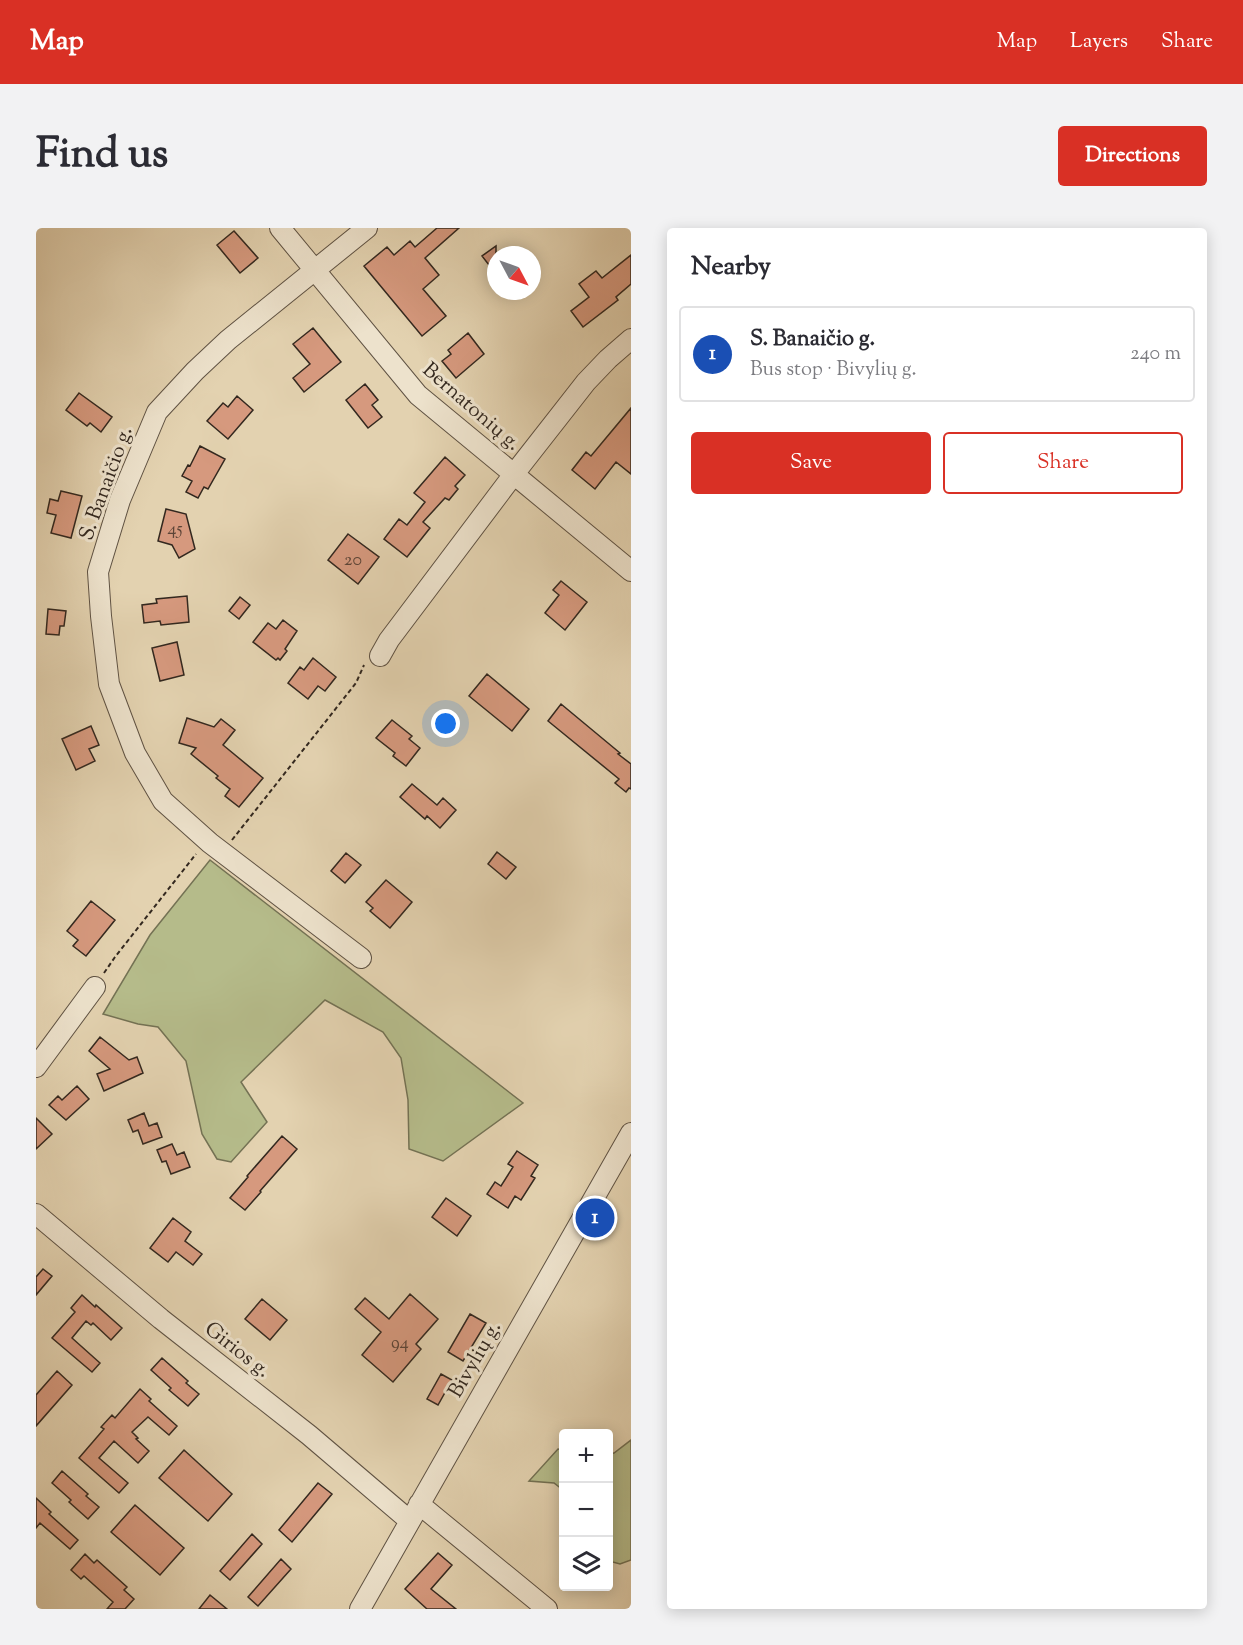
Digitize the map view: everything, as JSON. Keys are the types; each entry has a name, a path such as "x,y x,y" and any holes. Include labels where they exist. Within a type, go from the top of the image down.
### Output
{"street":[{"name":"Bernatonių g.","path":"280,228 418,395 631,571"},
{"name":"S. Banaičio g.","path":"362,958 215,846 163,801 135,753 109,684 98,572 120,500 157,412 228,340 367,228"},
{"path":"372,661 586,382 631,339"},
{"path":"36,1067 95,987"},
{"name":"Bivylių g.","path":"360,1609 631,1133"},
{"name":"Girios g.","path":"36,1214 161,1319 309,1435 547,1609"}],"path":[{"path":"95,987 115,957 215,846 372,661"}],"green space":[{"path":"210,860 523,1103 443,1161 409,1149 408,1100 401,1058 383,1032 325,1000 241,1082 267,1122 231,1162 217,1159 202,1134 186,1061 158,1027 103,1014 150,935"},
{"path":"631,1440 631,1560 620,1564 613,1562 614,1453"},
{"path":"559,1449 559,1487 554,1483 529,1481"}],"building":[{"path":"437,228 459,228 425,258 439,275 423,289 446,316 422,336 364,266 387,247 394,255 410,241 415,247"},
{"path":"234,231 258,258 240,273 217,245"},
{"path":"487,252 487,262 482,256"},
{"path":"631,255 631,284 616,297 618,300 583,327 571,311 589,297 579,284 596,271 602,278"},
{"path":"313,328 341,362 304,392 293,378 310,364 293,344"},
{"path":"468,333 484,354 456,378 442,361 451,354 448,350"},
{"path":"365,384 378,400 372,405 382,417 368,428 346,400"},
{"path":"79,393 112,417 101,432 90,423 87,426 66,410"},
{"path":"237,396 253,410 228,439 207,421 223,403 228,407"},
{"path":"631,408 631,474 616,462 595,489 572,470 586,452 591,456"},
{"path":"200,446 225,459 208,489 204,487 198,498 186,492 192,481 182,476"},
{"path":"445,457 465,475 455,486 458,489 449,500 445,498 423,522 430,528 407,557 384,539 399,519 407,525 425,502 414,493"},
{"path":"61,491 82,496 71,538 51,533 56,515 47,513 50,499 58,501"},
{"path":"166,509 186,514 195,549 179,558 172,545 158,541"},
{"path":"348,534 379,557 358,584 328,560"},
{"path":"561,581 587,602 565,630 545,613 559,595 553,590"},
{"path":"187,596 189,622 161,625 160,621 144,623 142,605 157,603 156,599"},
{"path":"240,597 250,605 239,619 229,611"},
{"path":"48,609 66,611 64,626 60,626 59,635 46,634"},
{"path":"283,620 297,631 285,649 287,651 280,660 278,658 276,660 253,642 268,623 276,629"},
{"path":"177,642 184,675 160,681 152,648"},
{"path":"313,658 336,677 325,691 318,686 308,699 288,683 300,667 304,670"},
{"path":"487,674 529,709 512,731 469,696"},
{"path":"561,704 631,764 631,789 629,788 626,792 615,783 619,779 548,721"},
{"path":"187,718 214,727 221,719 235,730 223,745 263,778 239,807 225,796 230,789 191,754 196,748 179,743"},
{"path":"392,720 412,736 409,739 420,748 406,766 393,756 395,753 376,738"},
{"path":"91,726 99,745 89,749 95,761 76,770 62,739"},
{"path":"412,784 437,805 443,798 456,810 440,828 427,816 425,819 400,797"},
{"path":"497,852 516,867 506,879 488,864"},
{"path":"346,853 361,865 345,883 331,871"},
{"path":"386,880 412,902 390,928 370,911 373,908 366,902"},
{"path":"91,901 115,920 86,956 73,946 78,940 67,931"},
{"path":"100,1037 129,1060 137,1057 143,1073 104,1091 97,1074 110,1069 89,1051"},
{"path":"77,1086 89,1099 66,1120 49,1105 58,1096 62,1100"},
{"path":"144,1113 149,1126 157,1123 162,1137 143,1144 138,1130 133,1132 128,1120"},
{"path":"36,1118 52,1134 36,1149"},
{"path":"282,1136 297,1149 245,1210 230,1198"},
{"path":"172,1144 177,1155 184,1152 190,1167 171,1174 166,1161 162,1162 157,1150"},
{"path":"517,1151 538,1165 531,1176 535,1178 521,1200 515,1196 508,1208 487,1194 495,1182 501,1186 513,1167 508,1164"},
{"path":"446,1198 471,1216 457,1236 432,1217"},
{"path":"173,1218 191,1232 185,1241 202,1254 193,1265 176,1252 168,1262 150,1248"},
{"path":"43,1269 52,1276 36,1295 36,1277"},
{"path":"410,1294 438,1319 416,1344 421,1349 393,1382 362,1355 381,1332 355,1309 365,1298 389,1319"},
{"path":"82,1295 122,1328 111,1340 93,1323 91,1325 86,1321 72,1338 100,1363 92,1372 52,1338 75,1312 71,1308"},
{"path":"262,1299 287,1320 270,1340 245,1319"},
{"path":"470,1314 486,1323 463,1361 448,1352"},
{"path":"162,1358 199,1394 188,1406 151,1370"},
{"path":"57,1371 72,1385 36,1426 36,1395"},
{"path":"441,1374 452,1380 438,1405 427,1399"},
{"path":"140,1389 151,1399 149,1401 177,1426 169,1435 148,1417 132,1432 149,1451 138,1463 114,1441 99,1458 128,1483 119,1493 79,1458 104,1429 101,1427 112,1415 115,1418"},
{"path":"184,1450 232,1494 208,1521 159,1478"},
{"path":"62,1471 99,1507 88,1519 52,1483"},
{"path":"318,1483 332,1494 292,1542 279,1530"},
{"path":"36,1498 51,1512 49,1514 78,1540 70,1549 40,1523 36,1528"},
{"path":"135,1505 184,1548 160,1575 111,1532"},
{"path":"252,1534 262,1544 230,1580 220,1571"},
{"path":"438,1553 452,1565 431,1589 456,1609 427,1609 405,1589"},
{"path":"85,1554 94,1563 97,1560 127,1587 124,1590 134,1599 125,1609 107,1609 113,1602 84,1576 81,1579 71,1570"},
{"path":"281,1559 291,1569 258,1606 248,1597"},
{"path":"210,1595 227,1609 199,1609"}],"place":[{"name":"S. Banaičio g.","path":"595,1218"}]}
